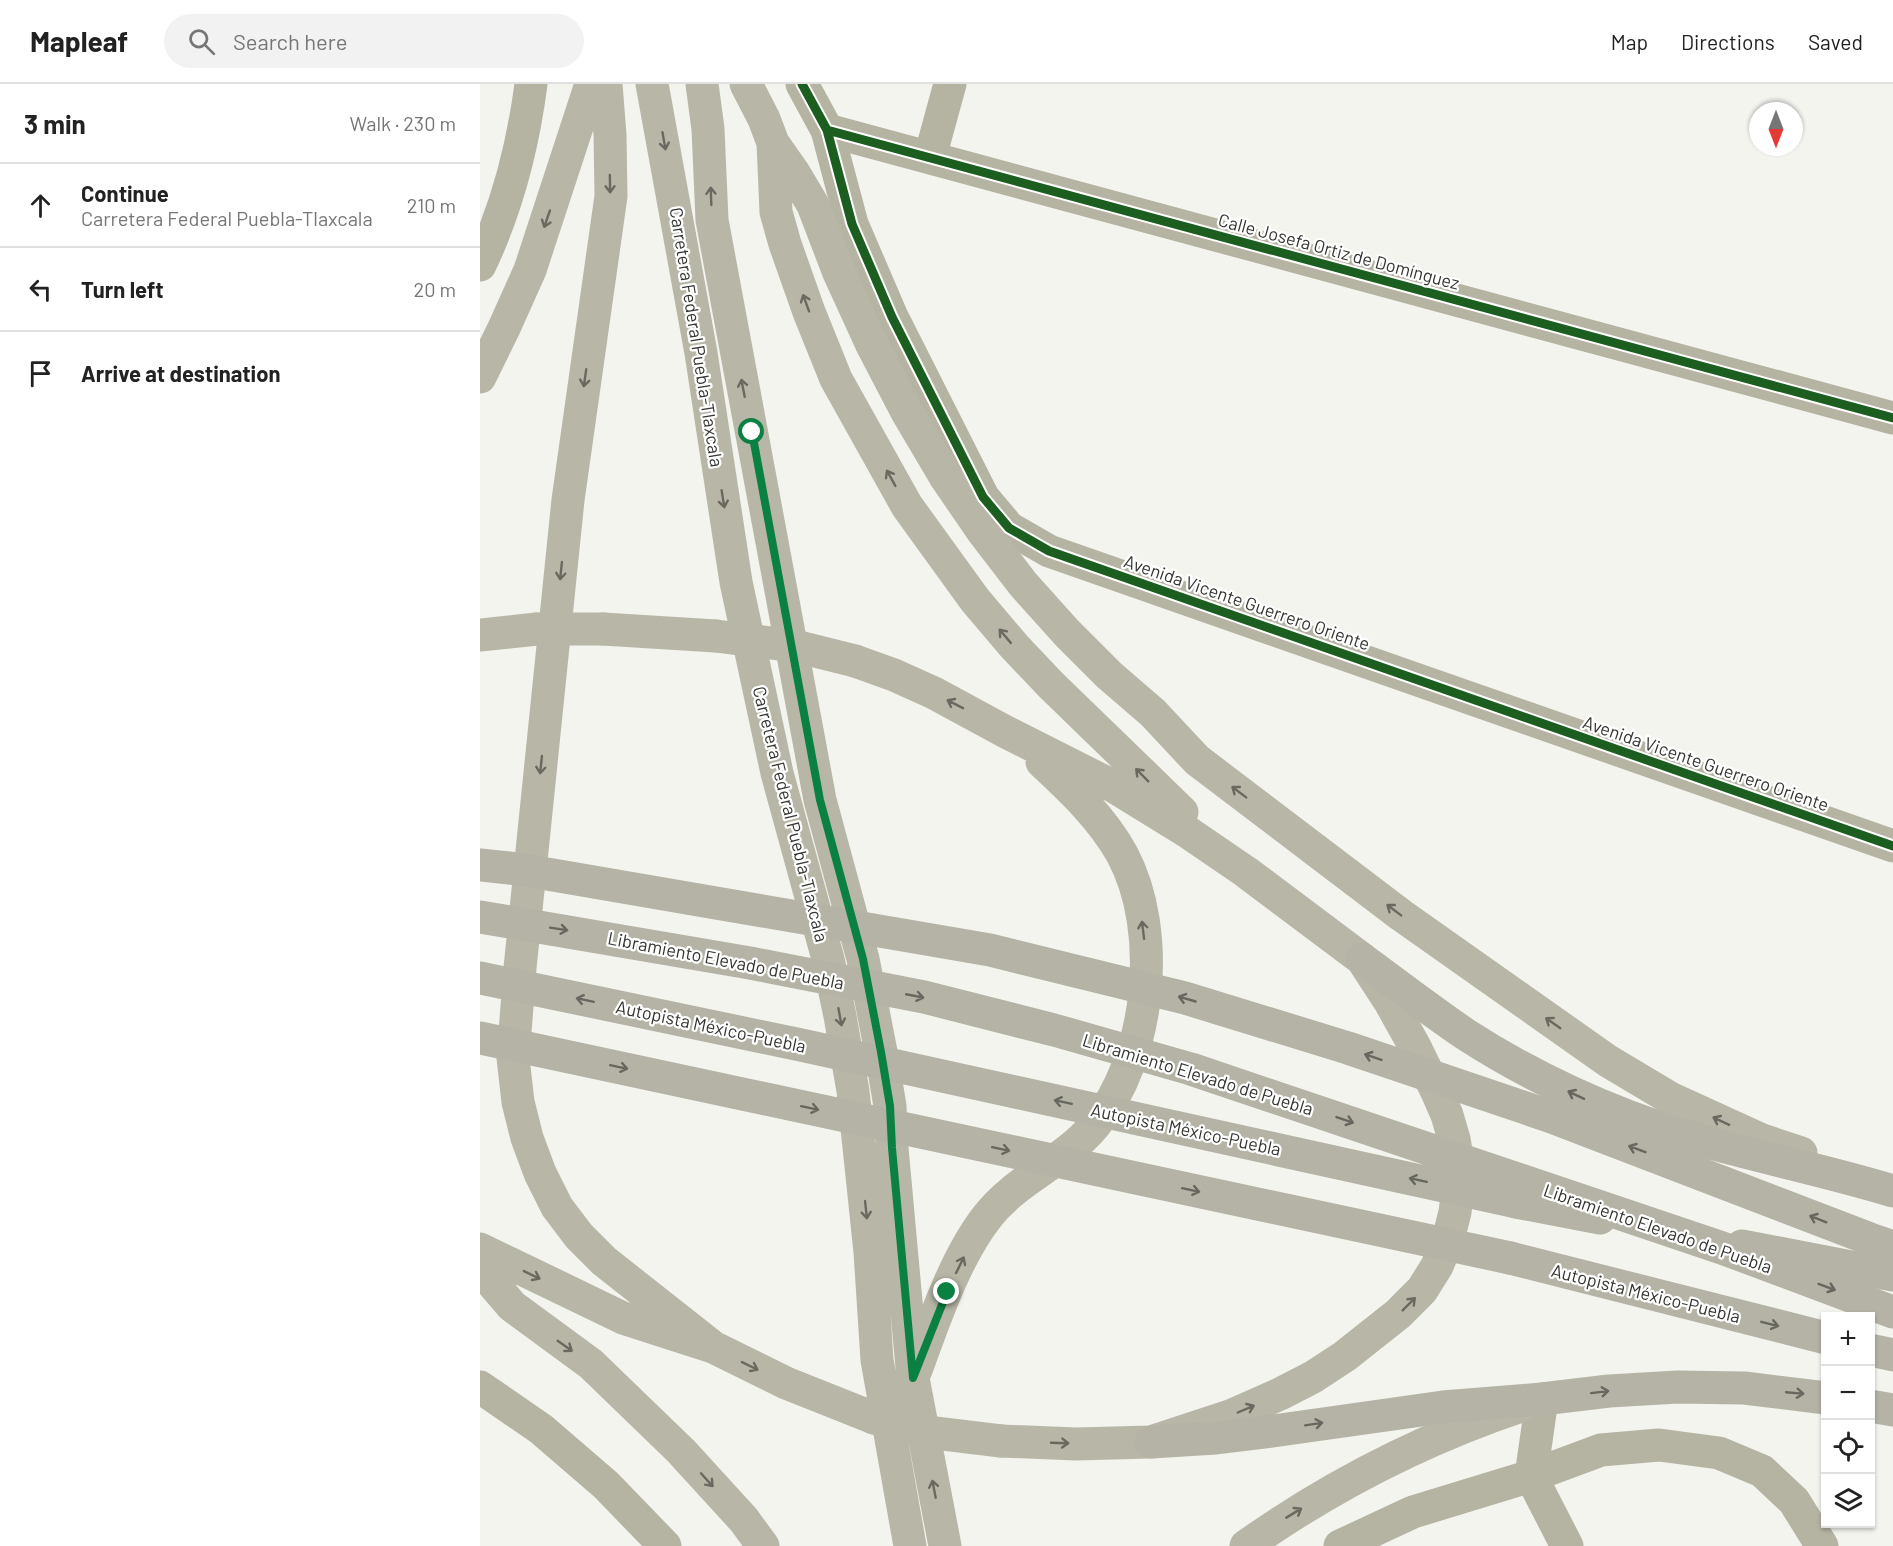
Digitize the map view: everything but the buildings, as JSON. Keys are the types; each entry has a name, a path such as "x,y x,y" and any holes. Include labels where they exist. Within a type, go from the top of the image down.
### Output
{"highway":[{"path":"480,866 518,869 990,950 1185,998 1348,1048 1551,1117 1893,1246"},
{"name":"Libramiento Elevado de Puebla","path":"480,917 738,961 924,998 1168,1062 1722,1248 1893,1312"},
{"path":"1362,959 1465,1034 1539,1077 1583,1098 1628,1117 1675,1132 1893,1189"},
{"name":"Autopista México-Puebla","path":"480,978 801,1045 1516,1202 1893,1275"},
{"name":"Autopista México-Puebla","path":"480,1038 1510,1258 1821,1337"},
{"path":"1875,1351 1893,1355"},
{"path":"1151,1442 1216,1438 1443,1407 1609,1391 1678,1387 1744,1388 1821,1397"},
{"path":"1875,1407 1893,1410"}],"main road":[{"path":"480,377 530,270 591,84"},
{"path":"606,84 610,135 610,196 568,500 520,968 513,1058 518,1102 527,1138 556,1207 579,1236 604,1261 713,1347"},
{"name":"Carretera Federal Puebla-Tlaxcala","path":"652,84 701,353 736,582 777,773 828,959 853,1091 869,1241 877,1360 910,1546"},
{"name":"Carretera Federal Puebla-Tlaxcala","path":"702,84 708,129 712,220 820,800 863,959 890,1106 913,1378 945,1546"},
{"path":"746,84 764,119 772,142 813,205 853,303 906,412 946,478 983,532 1023,584 1066,633 1108,675 1153,714 1197,760 1401,915 1608,1061 1670,1098 1762,1140 1868,1176 1893,1189"},
{"path":"772,142 776,212 784,244 809,312 836,379 907,506 975,600 1014,646 1150,782 1246,872"},
{"path":"480,635 537,629 603,629 716,636 795,646 855,661 933,693 1113,786 1186,831 1246,872 1362,959 1390,1002 1415,1047 1447,1115 1458,1163 1458,1188 1448,1240 1437,1266 1422,1290 1398,1314 1345,1356 1313,1377 1230,1416 1151,1442 1076,1444 1002,1441 935,1433 874,1418 786,1383 713,1347 623,1318 480,1249"},
{"path":"913,1378 947,1292 969,1246 987,1217 1017,1186 1061,1158 1094,1126 1112,1099 1127,1069 1138,1038 1144,1010 1146,981 1143,926 1132,878 1124,857 1102,822 1088,807 1055,774 1006,732"},
{"path":"480,1262 494,1286 512,1306 591,1364 674,1444 744,1520 763,1546"},
{"path":"1246,1546 1286,1518 1390,1459 1490,1416 1542,1399"}],"street":[{"path":"480,265 507,197 521,142 531,84"},
{"path":"802,84 827,130"},
{"path":"930,157 950,84"},
{"name":"Calle Josefa Ortiz de Domínguez","path":"827,130 1893,418"},
{"name":"Avenida Vicente Guerrero Oriente","path":"827,130 852,224 892,318 983,498 1009,528 1060,555 1893,846"},
{"path":"480,1387 541,1429 606,1485 665,1546"},
{"path":"1542,1399 1531,1476 1567,1546"},
{"path":"1340,1546 1413,1512 1531,1476 1601,1450 1659,1445 1719,1453 1762,1471 1794,1501 1822,1546"}],"cycle path":[{"path":"802,84 827,130 852,224 892,317 983,497 1009,528 1049,551 1893,846"},
{"path":"827,130 1893,418"}],"route":[{"path":"752,432 820,800 863,959 881,1052 890,1106 913,1378 947,1292"}]}
